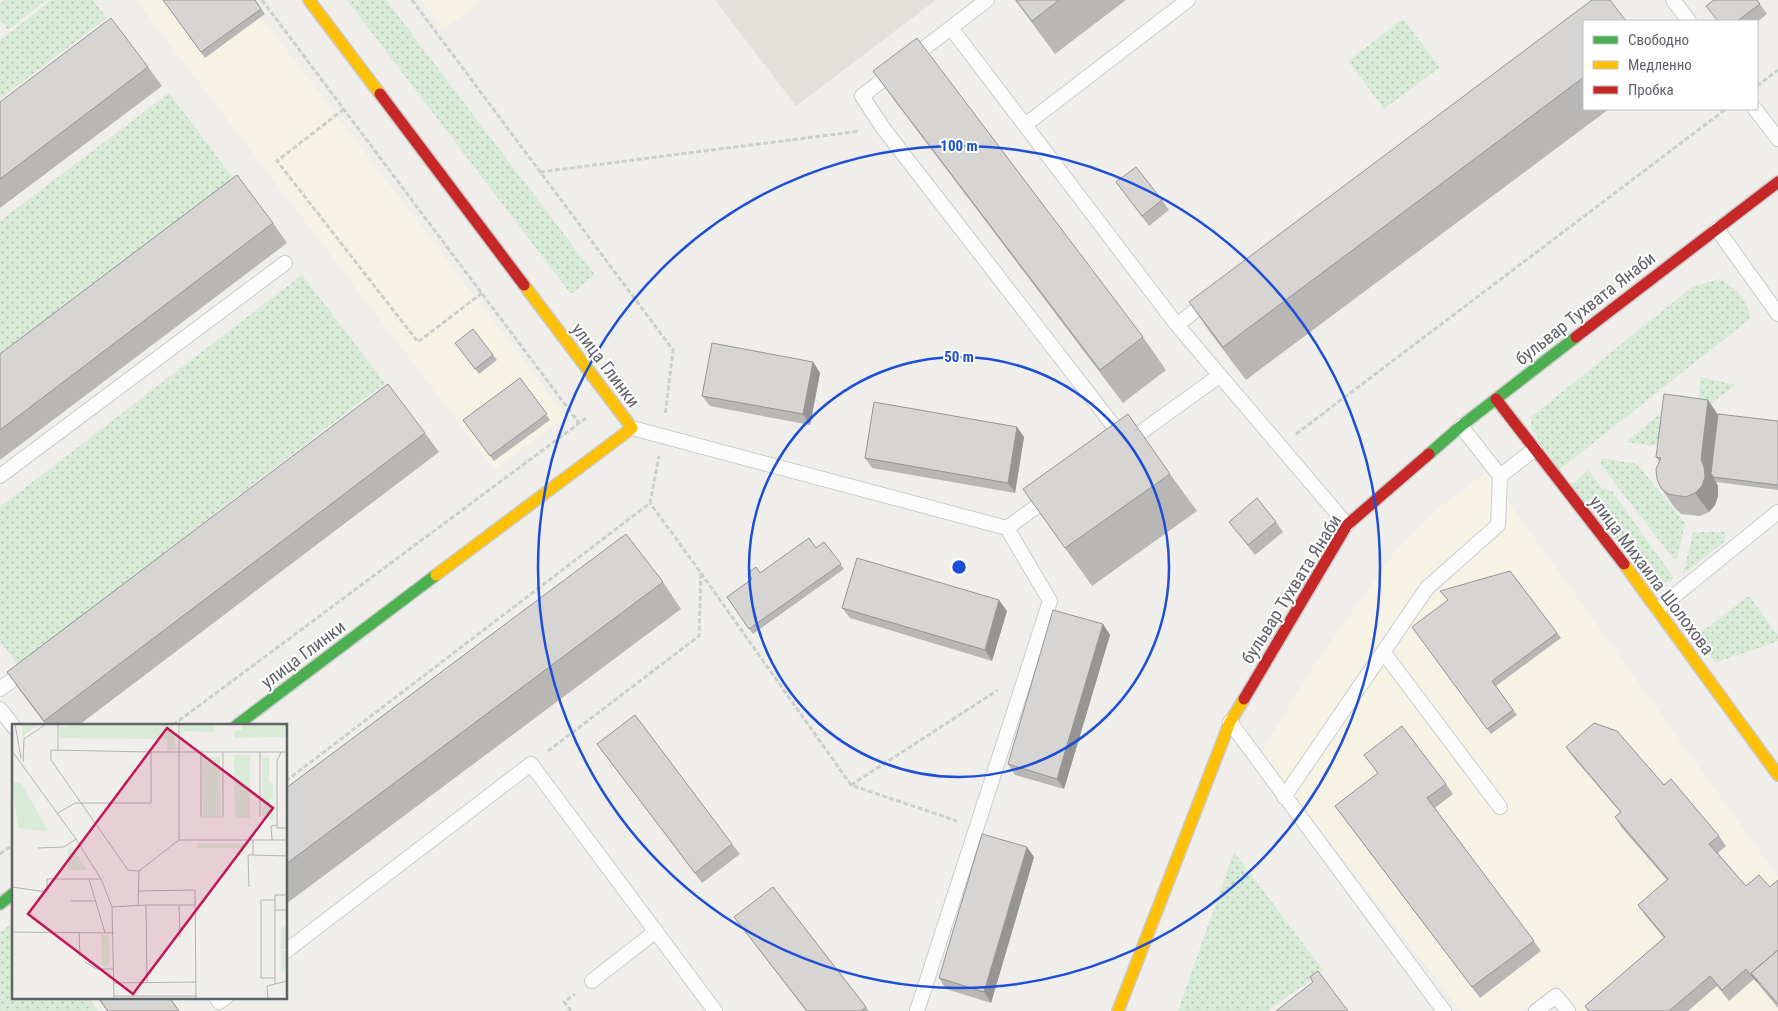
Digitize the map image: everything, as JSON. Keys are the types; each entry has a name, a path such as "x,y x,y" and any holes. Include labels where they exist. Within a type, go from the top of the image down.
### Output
{"street":[{"name":"улица Глинки","path":"238,724 632,428 309,0"},
{"name":"бульвар Тухвата Янаби","path":"1118,1011 1230,722 1347,525 1461,426 1778,182"},
{"name":"улица Михаила Шолохова","path":"1496,399 1658,609 1778,775"},
{"path":"0,904 12,895"}],"lane":[{"path":"987,0 862,96 883,128 1127,442"},
{"path":"1025,125 1188,0"},
{"path":"1673,0 1688,20"},
{"path":"951,28 1177,325 1347,525"},
{"path":"1756,110 1778,139"},
{"path":"1716,229 1778,314"},
{"path":"0,476 286,263"},
{"path":"1177,325 1224,289"},
{"path":"1111,454 1219,376"},
{"path":"1284,797 1427,588 1498,525 1500,476 1461,426"},
{"path":"632,428 1007,528 1050,601 917,1011"},
{"path":"1500,476 1535,450"},
{"path":"1007,528 1063,488"},
{"path":"1658,609 1778,512"},
{"path":"1384,652 1500,807"},
{"path":"0,689 39,659"},
{"path":"0,709 12,724"},
{"path":"1230,722 1444,1011"},
{"path":"288,949 531,764 715,1011"},
{"path":"592,981 656,931"},
{"path":"1536,1011 1556,996 1568,1011"}],"path":[{"path":"262,0 579,423"},
{"path":"288,779 650,503 662,436 673,350 412,0"},
{"path":"1758,85 1778,70"},
{"path":"344,109 277,162 418,342 482,293"},
{"path":"1279,446 1725,110"},
{"path":"540,172 883,128"},
{"path":"174,724 586,418"},
{"path":"650,503 851,785 977,827"},
{"path":"531,764 699,636 701,573"},
{"path":"851,785 1028,671"},
{"path":"0,854 12,845"}],"shaded area":[{"path":"136,0 248,0 566,416 495,470"},
{"path":"421,0 483,0 443,30"},
{"path":"715,0 936,0 796,106"},
{"path":"1487,472 1778,877 1778,1011 1575,1011 1558,983 1522,1011 1461,1011 1261,753 1313,667 1394,553 1439,508"}],"green space":[{"path":"5,0 46,0 8,30 0,19 0,4"},
{"path":"52,0 93,0 107,18 0,99 0,40"},
{"path":"347,0 386,0 595,275 571,294"},
{"path":"1403,19 1440,67 1384,109 1348,61"},
{"path":"169,93 240,187 0,369 0,221"},
{"path":"302,275 385,383 18,665 0,641 0,507"},
{"path":"1719,279 1732,287 1740,295 1746,304 1751,318 1559,470 1531,428 1531,417 1692,287"},
{"path":"1700,377 1736,385 1698,413"},
{"path":"1683,394 1682,423 1653,446 1626,442"},
{"path":"1602,458 1637,464 1685,523 1677,559 1674,559 1600,464"},
{"path":"1588,470 1602,489 1612,491 1674,578 1669,582 1652,584 1571,485"},
{"path":"1693,532 1726,532 1724,542 1683,574"},
{"path":"1749,596 1778,635 1778,641 1715,663 1696,636"},
{"path":"1234,852 1323,970 1268,1011 1178,1011"},
{"path":"12,924 12,998 89,998 98,1011 0,1011 0,933"}],"building":[{"path":"163,0 255,0 261,9 201,52"},
{"path":"1016,0 1059,0 1032,21"},
{"path":"1592,0 1610,0 1625,20 1583,20 1583,78 1223,347 1189,302"},
{"path":"1714,0 1757,0 1760,4 1738,20 1717,20 1706,6"},
{"path":"111,18 148,67 0,179 0,102"},
{"path":"917,38 1143,337 1100,370 873,71"},
{"path":"1136,167 1162,200 1142,216 1116,182"},
{"path":"237,175 273,223 0,430 0,354"},
{"path":"473,329 493,355 475,369 455,343"},
{"path":"712,343 813,362 803,414 702,396"},
{"path":"520,378 547,414 490,456 463,420"},
{"path":"388,384 425,433 44,721 7,672"},
{"path":"1664,394 1708,400 1701,459 1705,477 1702,486 1695,493 1686,497 1668,494 1661,488 1657,479 1656,469 1661,458 1656,457"},
{"path":"874,402 1017,427 1008,483 865,458"},
{"path":"1128,414 1170,474 1065,548 1023,489"},
{"path":"1718,414 1778,421 1778,485 1713,477 1711,473"},
{"path":"1257,498 1276,522 1248,545 1229,522"},
{"path":"626,534 663,582 288,863 288,787"},
{"path":"809,538 816,548 824,542 841,564 749,629 727,597 752,579 748,573 756,567 760,573"},
{"path":"857,558 999,600 985,650 842,608"},
{"path":"1510,571 1557,633 1492,681 1513,710 1487,729 1412,627 1448,600 1440,591"},
{"path":"1053,610 1103,624 1057,779 1008,764"},
{"path":"635,715 732,844 695,873 597,744"},
{"path":"1594,723 1617,731 1664,785 1671,779 1719,836 1709,844 1746,886 1759,875 1770,887 1778,880 1778,950 1751,973 1757,982 1746,969 1722,990 1710,976 1669,1011 1589,1011 1585,1006 1665,937 1638,905 1668,879 1615,817 1621,812 1566,747"},
{"path":"1402,726 1446,784 1427,798 1534,941 1472,987 1335,806 1378,773 1364,755"},
{"path":"982,834 1027,847 984,992 939,978"},
{"path":"773,887 866,1007 861,1011 807,1011 734,917"},
{"path":"1778,950 1778,1004 1751,973"},
{"path":"1318,971 1348,1011 1276,1011 1313,982 1310,977"},
{"path":"99,998 170,998 179,1011 108,1011"}],"traffic: fast":[{"path":"1429,454 1461,426 1576,337"},
{"path":"238,724 436,575"},
{"path":"0,904 12,895"}],"traffic: slow":[{"path":"309,0 380,94"},
{"path":"436,575 632,428 524,285"},
{"path":"1624,564 1778,775"},
{"path":"1118,1011 1230,722 1244,699"}],"traffic: jam":[{"path":"380,94 524,285"},
{"path":"1576,337 1778,182"},
{"path":"1496,399 1624,564"},
{"path":"1244,699 1347,525 1429,454"}]}
